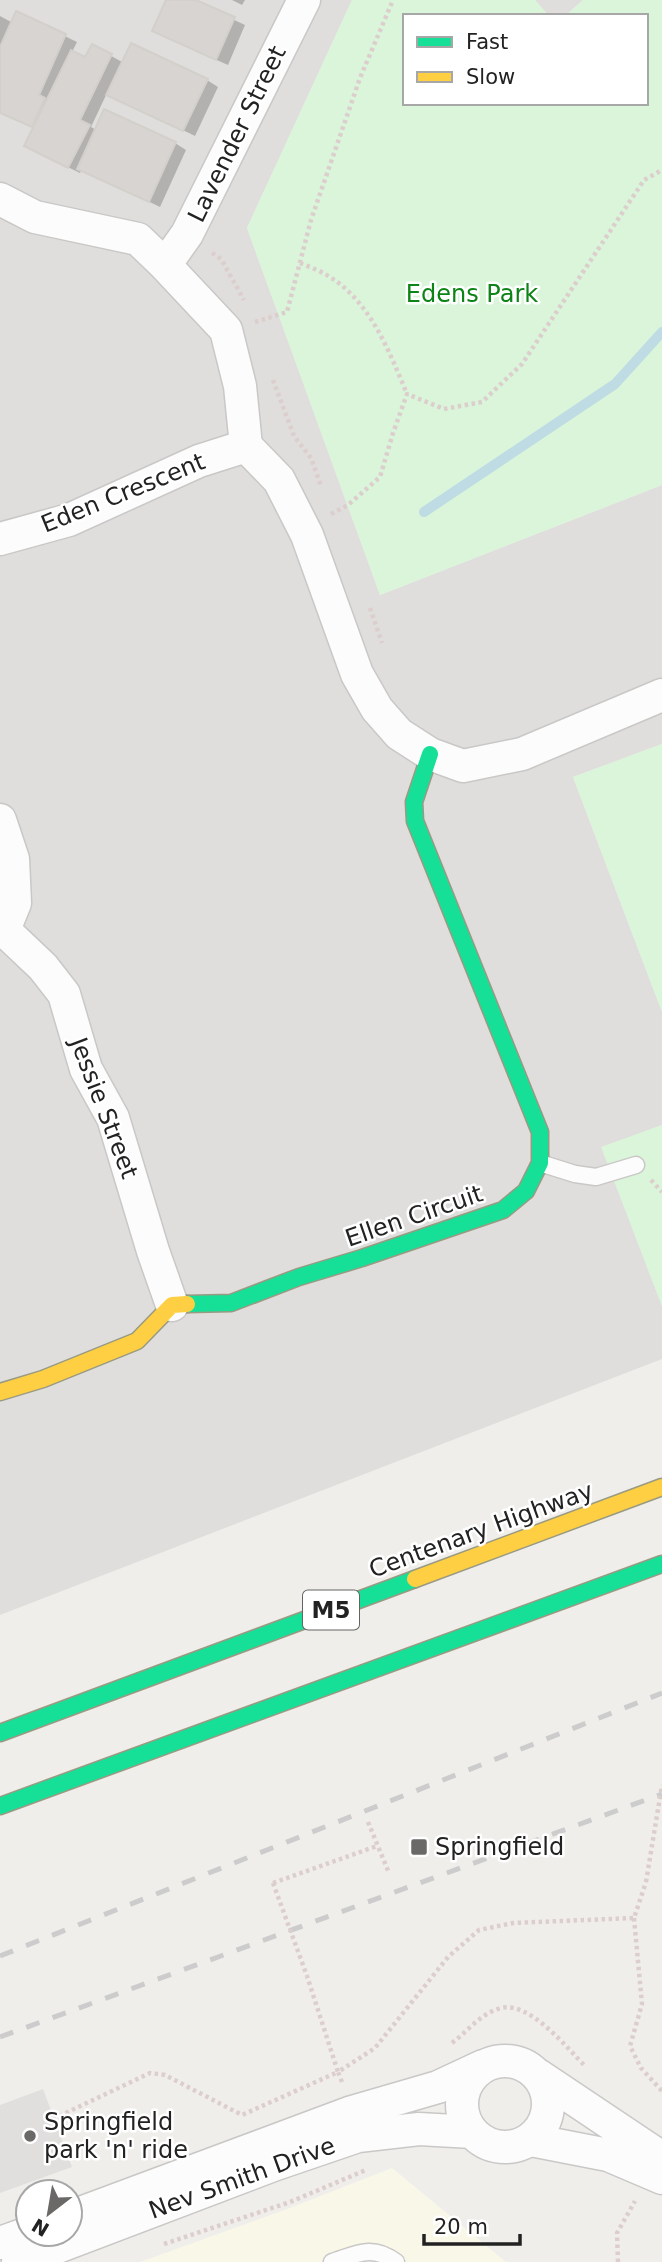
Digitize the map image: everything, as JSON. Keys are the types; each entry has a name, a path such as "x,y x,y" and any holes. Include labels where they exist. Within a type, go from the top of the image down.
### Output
{"main road":[{"path":"430,754 414,802 415,821 540,1132 540,1163"},
{"name":"Ellen Circuit","path":"172,1305 231,1303 299,1277 503,1210 526,1191 540,1163"},
{"path":"0,1392 43,1379 137,1341 172,1305"},
{"name":"Centenary Highway","path":"0,1733 662,1487"},
{"path":"0,1806 662,1564"}],"street":[{"name":"Lavender Street","path":"165,265 187,234 304,0"},
{"path":"0,199 35,217 138,239 226,330 240,386 246,446 279,480 307,535 357,674 377,709 399,734 430,754 463,766 517,756 662,695"},
{"name":"Eden Crescent","path":"0,539 69,520 199,461 246,446"},
{"path":"0,820 13,859 15,903 2,931"},
{"name":"Jessie Street","path":"2,931 43,967 64,994 86,1069 113,1118 172,1305"},
{"path":"538,2075 546,2088 549,2103 547,2118 531,2140 508,2147 492,2146 472,2132 464,2119 461,2105 471,2076 497,2061 512,2061 526,2066 538,2075 657,2169"},
{"name":"Nev Smith Drive","path":"18,2262 276,2164 355,2124 483,2067"},
{"name":"Nev Smith Drive","path":"84,2212 355,2124 472,2132"},
{"path":"531,2140 607,2155 657,2169"}],"lane":[{"path":"540,1163 575,1174 596,1177 636,1165"},
{"path":"332,2262 370,2250 382,2253 396,2262"}],"path":[{"path":"247,314 250,324 287,312 311,220 360,78 393,0"},
{"path":"407,394 444,409 482,402 522,364 644,180 662,170"},
{"path":"187,234 221,260 243,294 245,304"},
{"path":"300,263 330,276 353,295 367,312 387,346 407,394 380,477 348,505 331,514"},
{"path":"271,376 294,436 310,458 323,492"},
{"path":"327,503 336,526"},
{"path":"366,597 383,644"},
{"path":"662,1784 646,1882 634,1918 642,2004 630,2046 641,2068 662,2091"},
{"path":"368,1822 389,1873"},
{"path":"161,2245 290,2202 367,2169 307,1976 273,1883 377,1846"},
{"path":"53,2119 150,2073 165,2075 242,2115 338,2073 375,2048 448,1957 479,1930 513,1923 634,1918"},
{"path":"618,2262 617,2233 657,2169"}],"shaded area":[{"path":"0,0 352,0 247,228 380,595 662,485 662,744 573,777 662,1012 662,1125 602,1148 662,1306 662,1359 0,1615"},
{"path":"535,0 583,0 567,14 547,14"},
{"name":"Springfield park 'n' ride","path":"43,2089 72,2167 42,2178 14,2178 14,2188 0,2193 0,2105"},
{"path":"392,2168 506,2262 140,2262 287,2209"}],"green space":[{"name":"Edens Park","path":"352,0 535,0 547,14 403,14 403,105 648,105 648,14 567,14 583,0 662,0 662,485 380,595 247,228"},
{"path":"662,744 662,1012 573,777"},
{"path":"662,1125 662,1306 601,1147"}],"building":[{"path":"166,0 196,0 235,17 216,60 152,31"},
{"path":"16,11 66,34 39,95 45,98 32,127 0,113 0,47"},
{"path":"131,43 208,79 183,131 106,95"},
{"path":"92,44 112,54 80,120 90,125 68,168 24,146 71,50 85,57"},
{"path":"104,109 176,142 149,202 77,169"}],"waterway":[{"path":"424,512 615,384 662,332"}],"railway":[{"path":"0,1956 662,1693"},
{"path":"0,2037 662,1794"}],"traffic: fast":[{"path":"187,1304 231,1303 299,1277 503,1210 526,1191 540,1163 540,1132 415,821 414,802 430,754"},
{"path":"0,1806 662,1564"},
{"path":"0,1733 415,1579"}],"traffic: slow":[{"path":"0,1392 43,1379 137,1341 172,1305 187,1304"},
{"path":"415,1579 662,1487"}],"place":[{"name":"Springfield","path":"419,1847"},
{"name":"Springfield park 'n' ride","path":"30,2136"}]}
